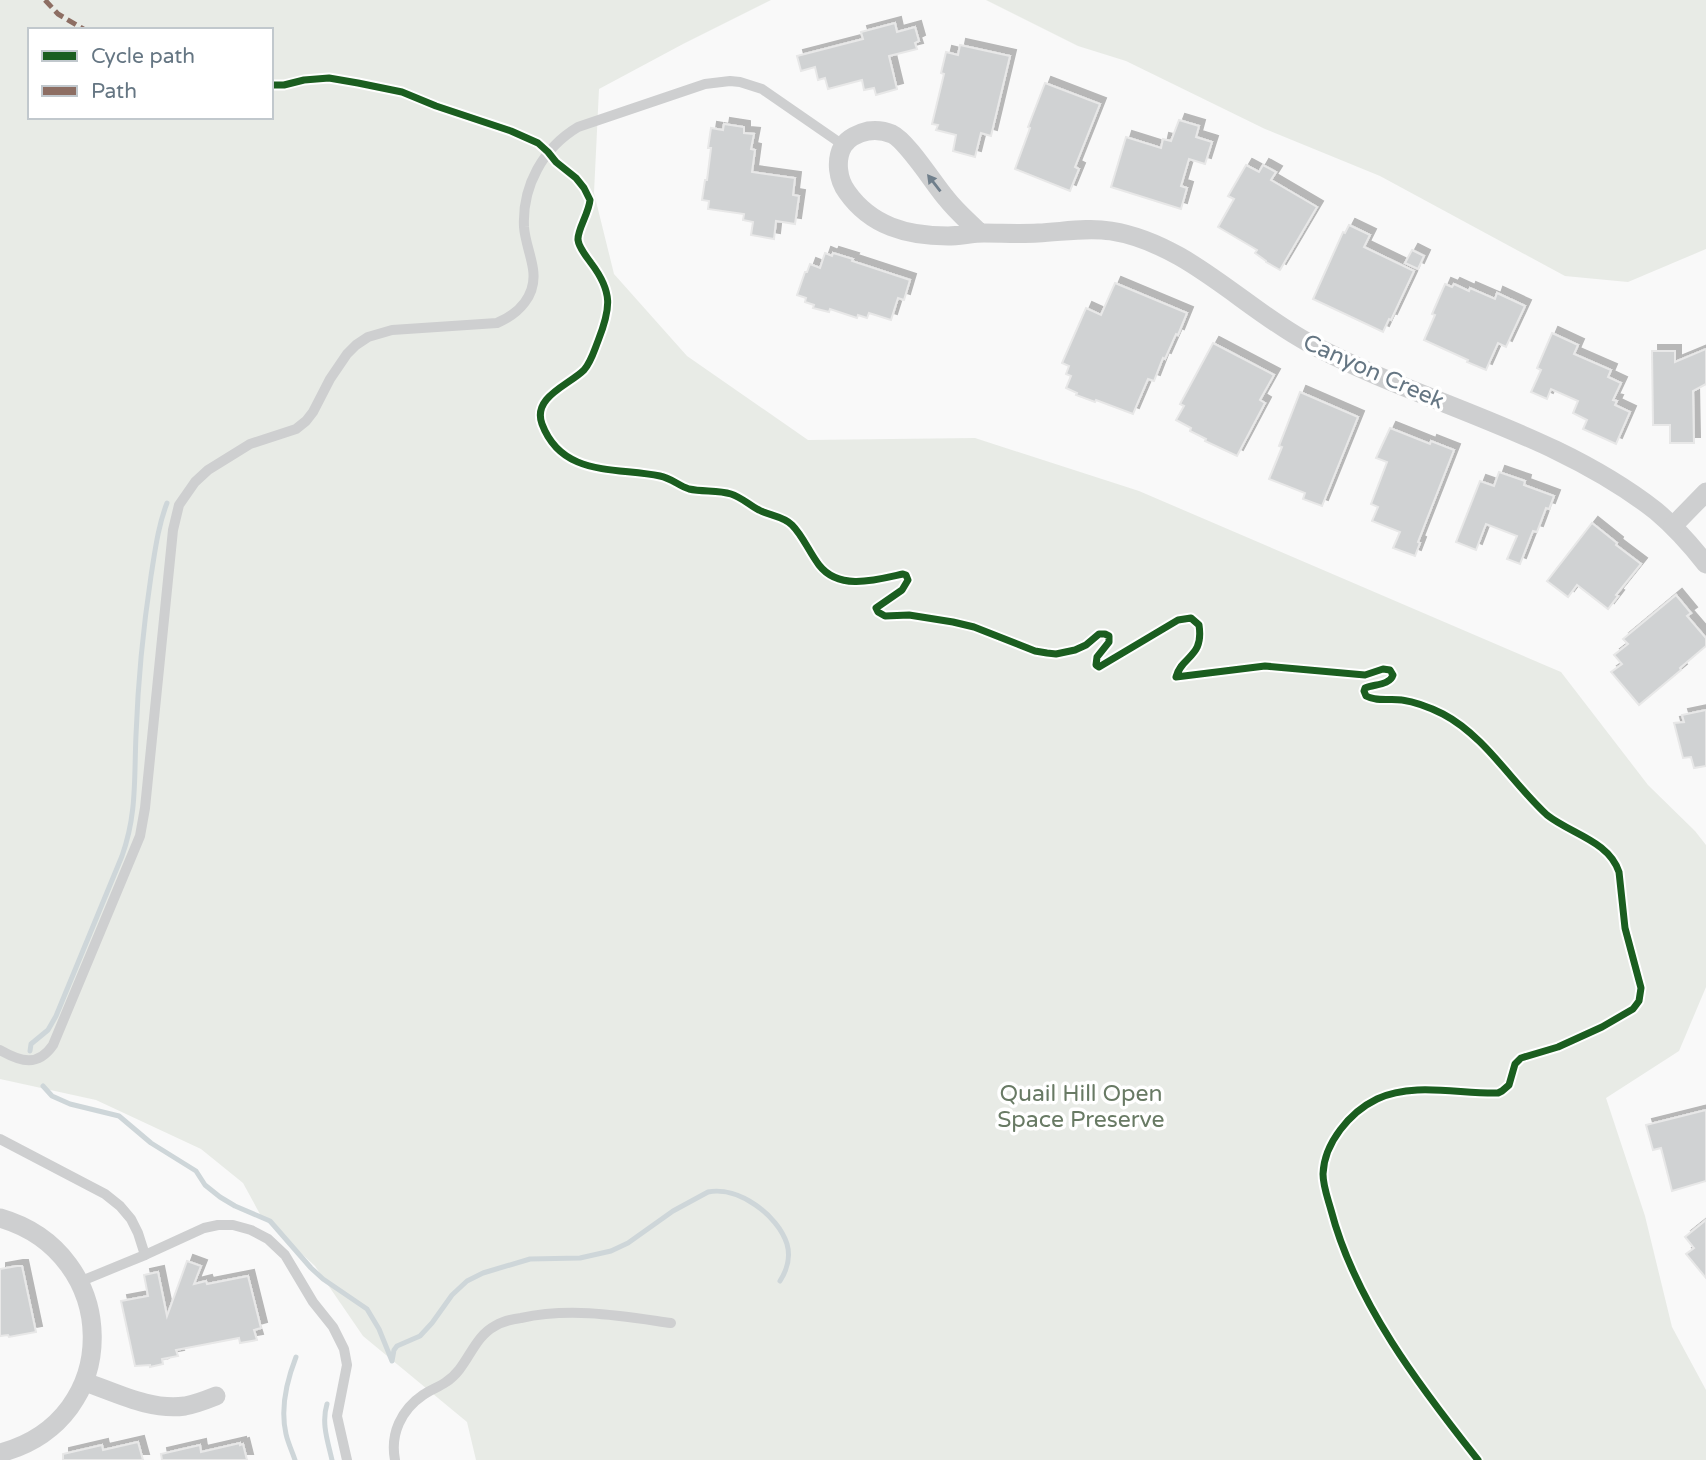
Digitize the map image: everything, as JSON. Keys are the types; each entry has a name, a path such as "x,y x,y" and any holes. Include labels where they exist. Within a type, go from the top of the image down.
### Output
{"street":[{"path":"843,145 860,132 875,130 892,135 904,143 948,202 980,233"},
{"name":"Canyon Creek","path":"843,145 838,172 841,183 863,211 887,226 916,234 948,236 1110,230 1148,241 1172,252 1210,276 1305,341 1352,366 1558,450 1617,483 1673,526 1706,564"},
{"path":"1673,526 1706,492"},
{"path":"0,1218 27,1228 46,1240 65,1260 79,1282 88,1305 92,1339 85,1382 69,1408 51,1427 27,1443 0,1453"},
{"path":"85,1382 161,1406 187,1406 216,1396"}],"lane":[{"path":"0,1050 26,1061 44,1055 53,1045 140,836 173,530 179,505 195,482 208,470 250,444 296,429 306,421 347,354 368,337 392,330 497,323 510,318 521,309 528,298 533,278 524,226 531,180 548,152 578,127 705,84 730,81 750,85 772,95 843,145"},
{"path":"0,1139 113,1200 131,1219 145,1255"},
{"path":"79,1282 204,1228 233,1225 268,1238 296,1270 344,1349 347,1365 337,1416 347,1460"},
{"path":"395,1460 393,1443 402,1416 419,1397 456,1374 473,1348 496,1325 531,1315 576,1311 671,1323"}],"green space":[{"name":"Quail Hill Open Space Preserve","path":"0,0 771,0 599,89 594,193 614,274 687,356 808,440 975,438 1139,491 1561,672 1648,785 1706,845 1706,987 1679,1051 1606,1098 1645,1216 1672,1327 1706,1390 1706,1460 476,1460 467,1422 363,1336 315,1266 261,1216 243,1183 201,1149 96,1100 0,1079"},
{"path":"986,0 1706,0 1706,249 1628,282 1565,276 1380,176 1265,129 1126,61 1078,46"}],"building":[{"path":"895,23 897,32 915,27 919,41 915,43 917,49 889,56 897,89 876,95 874,88 864,90 862,80 828,89 825,78 818,80 815,67 801,71 797,56 863,39 861,32"},
{"path":"960,45 1010,56 991,136 981,133 975,157 953,151 956,135 936,130 938,125 932,124 944,74 941,73 946,52 958,55"},
{"path":"1045,83 1100,104 1075,167 1079,169 1070,191 1015,169"},
{"path":"1179,120 1199,126 1196,137 1212,142 1205,164 1189,159 1181,186 1187,188 1181,209 1111,187 1126,137 1161,148 1163,139 1171,141"},
{"path":"724,124 744,127 744,133 754,134 751,149 755,150 752,172 795,178 793,195 799,196 795,224 776,221 774,239 751,235 753,222 743,220 744,214 708,209 709,201 702,200 711,148 708,148 711,128 723,130"},
{"path":"1246,165 1259,172 1263,165 1276,172 1271,180 1317,207 1280,270 1255,253 1257,250 1218,227 1234,199 1228,196"},
{"path":"1349,225 1370,235 1364,247 1414,271 1383,332 1313,299 1343,232 1345,233"},
{"path":"1412,250 1424,256 1418,269 1405,263"},
{"path":"825,253 853,259 852,261 910,280 904,300 898,298 891,320 869,313 867,318 858,315 857,318 830,309 829,312 813,308 814,305 805,302 806,298 797,295 810,264 820,268"},
{"path":"1115,283 1187,313 1154,381 1148,379 1133,414 1076,395 1077,393 1066,388 1071,376 1066,374 1069,366 1062,363 1086,308 1101,315"},
{"path":"1445,284 1452,287 1454,284 1469,291 1470,288 1495,299 1497,293 1525,306 1506,347 1498,343 1486,370 1424,340"},
{"path":"1552,333 1578,345 1574,354 1611,370 1608,377 1621,383 1613,400 1617,401 1615,405 1630,412 1616,444 1583,429 1587,420 1573,413 1578,401 1551,389 1547,399 1531,392 1541,370 1537,368"},
{"path":"1213,343 1274,375 1260,400 1265,403 1237,456 1205,441 1206,439 1190,431 1191,428 1176,420 1184,406 1180,404"},
{"path":"1706,349 1706,384 1693,391 1694,443 1670,443 1670,425 1653,425 1652,351 1675,351 1675,362"},
{"path":"1300,392 1358,417 1322,506 1303,499 1305,493 1269,479"},
{"path":"1390,428 1430,444 1431,441 1454,450 1415,556 1393,548 1400,532 1372,521 1378,507 1371,504 1387,462 1376,458"},
{"path":"1499,472 1525,481 1524,485 1554,496 1549,509 1546,508 1537,532 1533,531 1520,564 1507,559 1517,536 1486,524 1476,550 1456,542 1480,481 1494,486"},
{"path":"1592,523 1641,564 1608,609 1577,585 1568,597 1547,581"},
{"path":"1676,595 1691,613 1687,616 1706,638 1706,646 1639,705 1611,672 1622,664 1614,655 1628,644 1623,639"},
{"path":"1706,710 1706,766 1694,768 1691,757 1683,758 1674,723 1684,722 1682,715"},
{"path":"1706,1110 1706,1181 1672,1191 1661,1148 1653,1150 1646,1125"},
{"path":"1706,1220 1706,1278 1686,1254 1694,1248 1685,1237"},
{"path":"187,1261 201,1266 194,1284 248,1276 261,1328 254,1330 257,1340 240,1343 239,1338 176,1350 178,1356 162,1359 163,1364 135,1366 121,1301 148,1296 144,1275 158,1272 167,1316"},
{"path":"22,1266 36,1332 0,1336 0,1269"},
{"path":"138,1442 143,1460 63,1460 63,1454 102,1445 103,1450"},
{"path":"243,1444 247,1460 162,1460 161,1454 200,1445 201,1452"}],"waterway":[{"path":"30,1051 31,1044 48,1030 56,1016 127,841 134,796 141,655 157,539 167,503"},
{"path":"43,1086 52,1096 70,1104 119,1116 151,1143 196,1171 205,1185 220,1197 270,1221 323,1279 367,1309 379,1329 392,1361 397,1346 420,1336 452,1295 467,1281 483,1273 530,1259 580,1258 611,1251 708,1192 720,1191 744,1198 766,1213 775,1223 787,1244 789,1254 780,1281"},
{"path":"295,1460 284,1424 284,1404 296,1357"},
{"path":"327,1404 325,1425 332,1460"}],"marked path":[{"path":"45,0 58,14 82,28"}],"cycle path":[{"path":"273,85 329,78 402,92 538,143 576,178 590,200 579,231 579,243 603,283 608,300 607,309 602,329 586,367 547,399 540,415 551,441 576,461 608,470 660,476 689,489 735,495 792,525 819,565 837,578 858,582 906,575 908,580 902,590 876,608 885,616 909,615 953,622 974,627 1035,651 1056,654 1075,650 1099,634 1105,634 1109,636 1109,642 1097,657 1096,665 1099,667 1178,620 1191,618 1199,625 1198,644 1176,677 1265,666 1365,675 1383,669 1390,670 1393,675 1391,678 1365,688 1366,696 1418,704 1458,723 1485,747 1547,815 1607,853 1619,872 1625,928 1641,988 1639,1001 1633,1009 1558,1047 1521,1058 1515,1064 1509,1085 1498,1093 1421,1090 1377,1099 1348,1120 1333,1140 1324,1162 1325,1188 1342,1244 1356,1278 1412,1373 1478,1460"}]}
